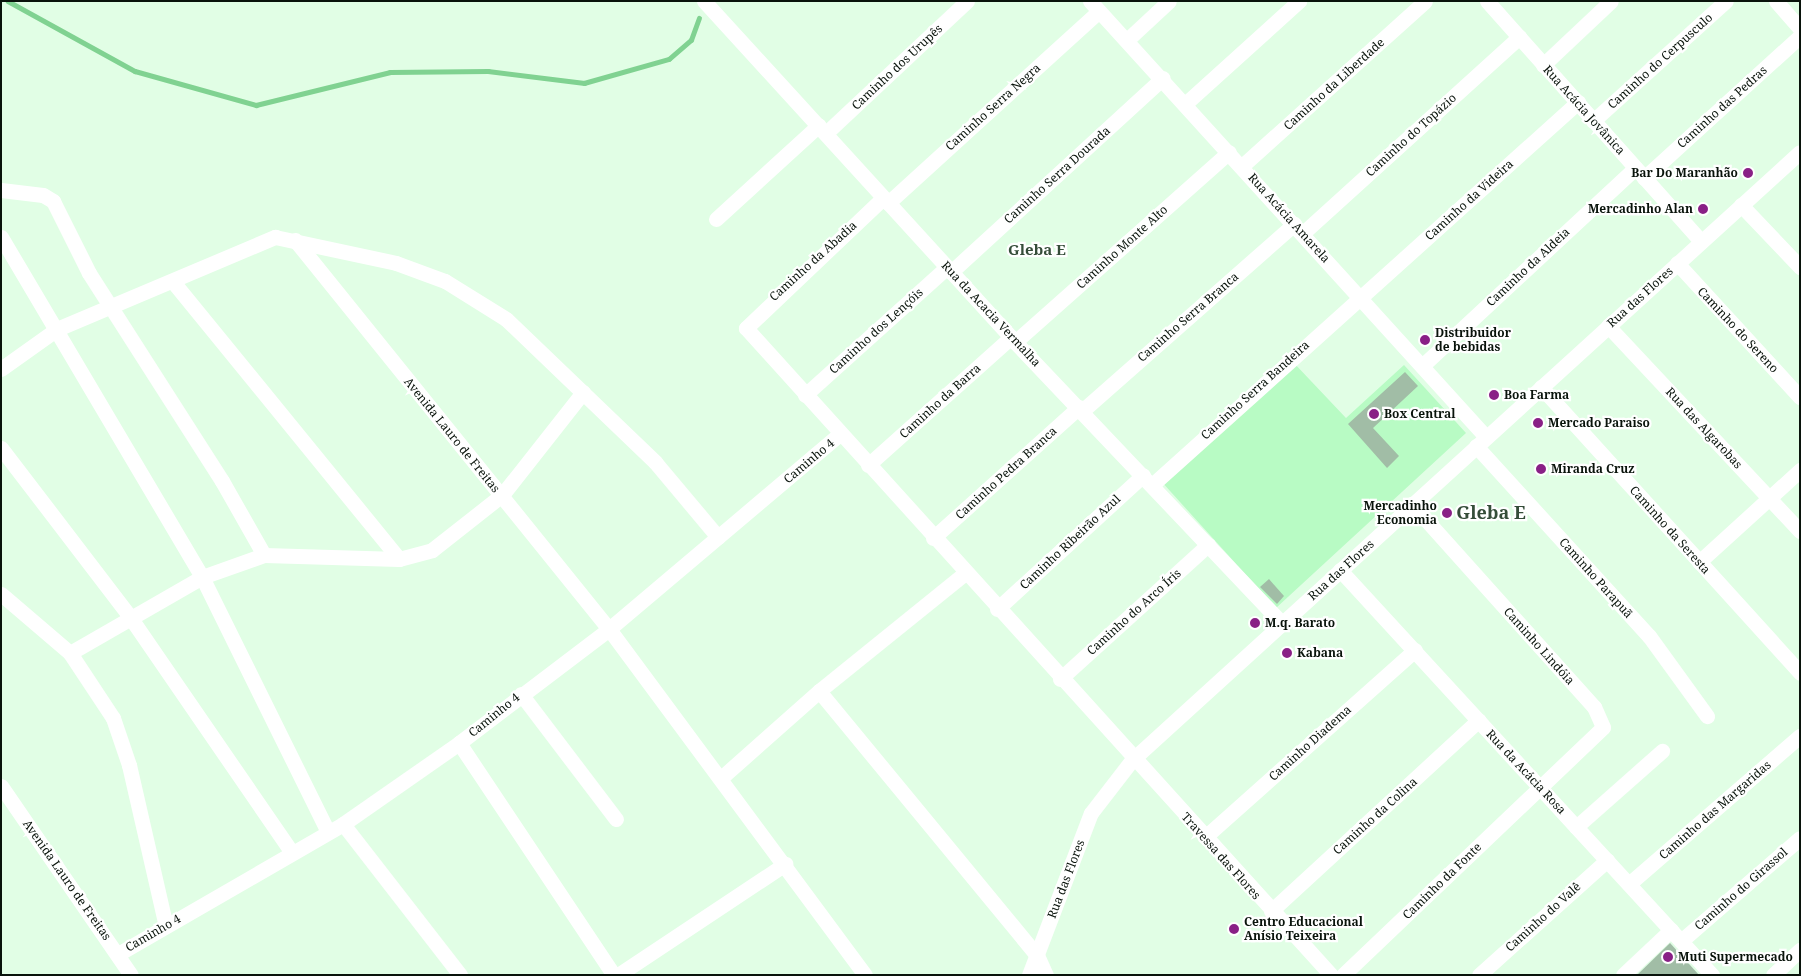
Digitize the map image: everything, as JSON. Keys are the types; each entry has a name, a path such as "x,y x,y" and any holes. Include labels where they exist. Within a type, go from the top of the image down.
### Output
{"street":[{"name":"Rua da Acacia Vermalha","path":"704,1 823,129 1013,340 1282,623"},
{"name":"Caminho dos Urupês","path":"716,219 823,129 967,1"},
{"path":"1127,40 1169,1"},
{"path":"1186,104 1299,1"},
{"name":"Caminho da Liberdade","path":"1242,166 1426,1"},
{"path":"1543,64 1611,1"},
{"name":"Caminho do Cerpusculo","path":"1593,121 1726,1"},
{"path":"1776,1 1800,29"},
{"name":"Rua Acácia Jovânica","path":"1494,4 1519,37 1701,241"},
{"name":"Rua Acácia Amarela","path":"1094,6 1163,78 1422,366 1481,441"},
{"name":"Caminho Serra Negra","path":"886,200 1094,6"},
{"name":"Caminho das Pedras","path":"1639,173 1800,36"},
{"name":"Caminho do Topázio","path":"1298,229 1519,37"},
{"name":"Caminho Serra Dourada","path":"949,269 1163,78"},
{"name":"Caminho da Videira","path":"1359,296 1578,102"},
{"name":"Caminho Monte Alto","path":"1013,340 1229,152"},
{"name":"Rua das Flores","path":"1029,975 1092,813 1132,760 1800,152"},
{"name":"Caminho da Aldeia","path":"1422,366 1639,173"},
{"path":"1,190 43,195 53,201 89,273 112,306 264,555"},
{"name":"Caminho da Abadia","path":"745,326 886,200"},
{"path":"1741,205 1800,267"},
{"name":"Caminho Serra Branca","path":"1080,409 1298,229"},
{"path":"1,369 57,329 174,283 275,236 396,263 458,288 506,319 655,462 718,538"},
{"path":"1,237 202,577 328,832"},
{"name":"Avenida Lauro de Freitas","path":"295,240 609,629 865,975"},
{"name":"Caminho do Sereno","path":"1677,263 1800,397"},
{"name":"Caminho dos Lençóis","path":"805,395 949,269"},
{"path":"174,283 398,559"},
{"name":"Caminho Serra Bandeira","path":"1148,480 1359,296"},
{"name":"Travessa das Flores","path":"745,326 1132,760 1331,975"},
{"name":"Rua das Algarobas","path":"1608,326 1800,531"},
{"name":"Caminho da Barra","path":"868,466 1013,340"},
{"name":"Caminho da Seresta","path":"1541,387 1800,673"},
{"path":"70,653 202,577 264,555 398,559 432,550 502,495 583,392"},
{"name":"Caminho Pedra Branca","path":"933,538 1080,409"},
{"name":"Caminho 4","path":"118,954 291,851 343,824 459,743 609,629 840,434"},
{"name":"Caminho Parapuã","path":"1481,441 1649,636 1707,716"},
{"path":"1,448 130,617 291,851"},
{"path":"1699,562 1800,470"},
{"name":"Caminho Ribeirão Azul","path":"997,609 1148,480"},
{"name":"Caminho Lindóia","path":"1412,504 1602,721 1596,736 1540,787"},
{"name":"Caminho do Arco Íris","path":"1060,680 1208,545"},
{"name":"Rua da Acácia Rosa","path":"1340,570 1576,827 1630,883 1712,975"},
{"path":"720,778 819,691 965,574"},
{"path":"1,594 70,653 113,718 131,774 166,926"},
{"name":"Caminho Diadema","path":"1205,837 1415,650"},
{"path":"819,691 1038,955 1046,975"},
{"path":"521,694 616,820"},
{"name":"Caminho da Colina","path":"1271,911 1479,720"},
{"name":"Caminho das Margaridas","path":"1630,883 1800,736"},
{"path":"459,743 619,974 784,864"},
{"path":"1576,827 1662,751"},
{"name":"Avenida Lauro de Freitas","path":"1,786 132,975"},
{"name":"Caminho da Fonte","path":"1343,975 1540,787"},
{"path":"343,824 460,975"},
{"name":"Caminho do Girassol","path":"1681,941 1800,838"},
{"name":"Caminho do Valê","path":"1479,975 1607,860"},
{"path":"1623,975 1671,930"},
{"path":"1773,975 1800,950"}],"green space":[{"path":"1293,362 1346,418 1404,365 1466,433 1276,608 1161,481"}],"building":[{"name":"Box Central","path":"1405,372 1418,386 1373,428 1399,456 1387,468 1348,424"},
{"path":"1269,579 1284,596 1277,604 1260,587"},
{"name":"Muti Supermecado","path":"1670,943 1699,975 1637,975"}],"waterway":[{"path":"8,1 135,71 256,105 390,72 488,71 584,83 669,59 691,40 699,18"}],"place":[{"name":"Bar Do Maranhão","path":"1748,173"},
{"name":"Mercadinho Alan","path":"1703,209"},
{"name":"Distribuidor de bebidas","path":"1425,340"},
{"name":"Boa Farma","path":"1494,395"},
{"name":"Box Central","path":"1374,414"},
{"name":"Mercado Paraiso","path":"1538,423"},
{"name":"Miranda Cruz","path":"1541,469"},
{"name":"Mercadinho Economia","path":"1447,513"},
{"name":"M.q. Barato","path":"1255,623"},
{"name":"Kabana","path":"1287,653"},
{"name":"Centro Educacional Anísio Teixeira","path":"1234,929"},
{"name":"Muti Supermecado","path":"1668,957"}],"district":[{"name":"Gleba E","path":"1037,250"},
{"name":"Gleba E","path":"1491,512"}]}
